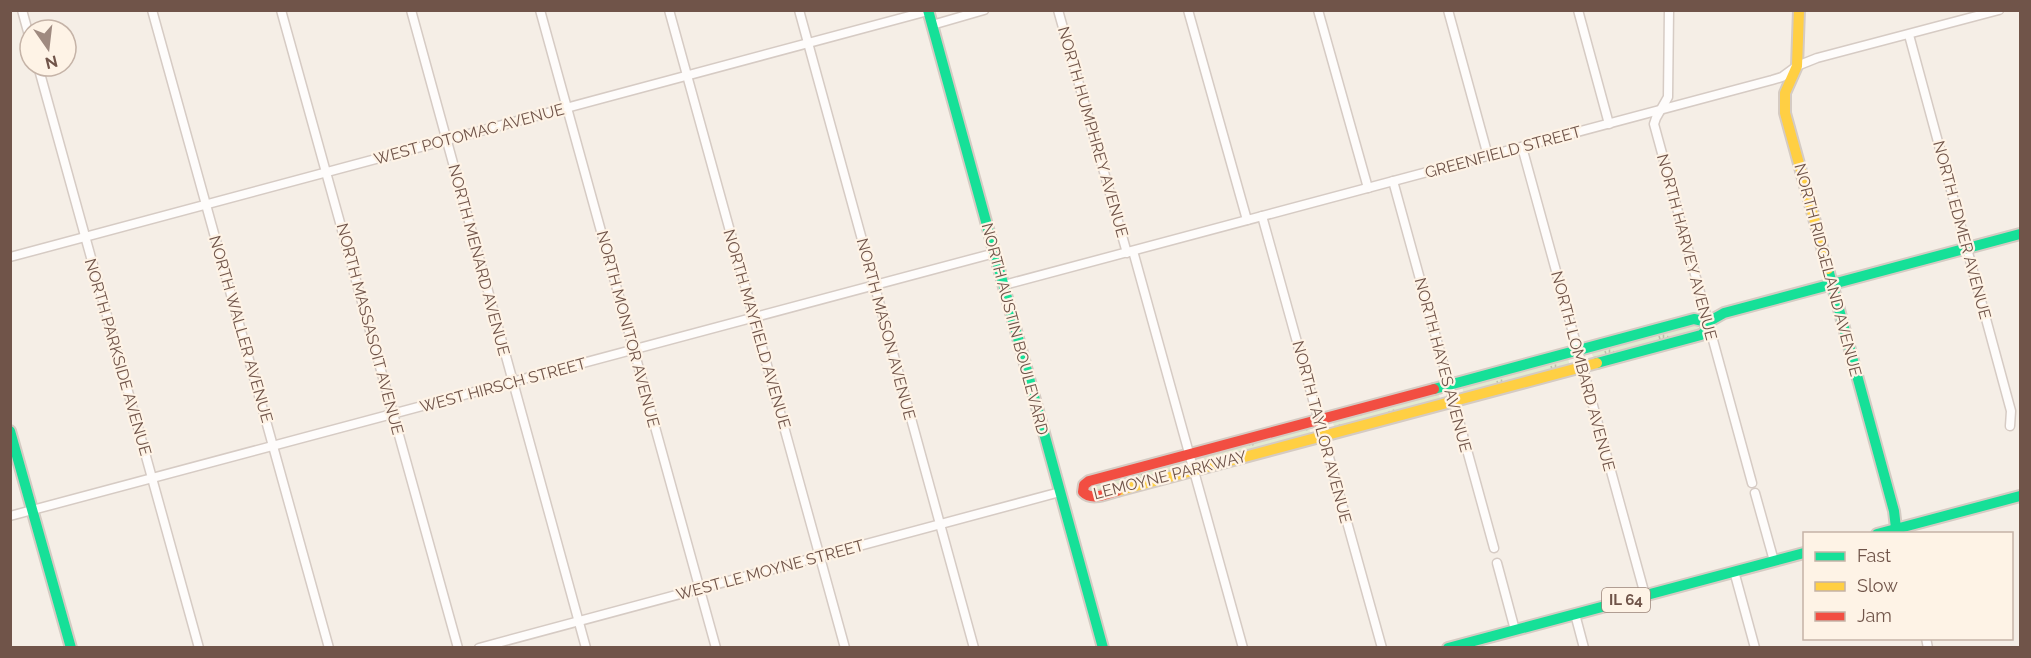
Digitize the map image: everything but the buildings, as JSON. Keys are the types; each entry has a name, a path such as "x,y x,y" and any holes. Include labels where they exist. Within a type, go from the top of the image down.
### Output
{"street":[{"name":"NORTH WALLER AVENUE","path":"152,10 329,648"},
{"name":"NORTH MASSASOIT AVENUE","path":"281,10 458,648"},
{"name":"NORTH MENARD AVENUE","path":"411,10 586,648"},
{"name":"NORTH MONITOR AVENUE","path":"540,10 716,648"},
{"name":"NORTH MAYFIELD AVENUE","path":"669,10 845,648"},
{"name":"NORTH MASON AVENUE","path":"799,10 974,648"},
{"path":"932,25 984,10"},
{"name":"NORTH HUMPHREY AVENUE","path":"1058,10 1190,454 1243,648"},
{"path":"1188,10 1247,220"},
{"path":"1318,10 1368,188"},
{"path":"1448,10 1488,156"},
{"path":"1578,10 1609,124"},
{"name":"NORTH HARVEY AVENUE","path":"1669,10 1668,98 1654,124 1752,483"},
{"name":"NORTH RIDGELAND AVENUE","path":"1799,10 1797,66 1785,93 1785,113 1894,511 1897,531"},
{"name":"GREENFIELD STREET","path":"1004,285 1772,80 1817,58 2000,10"},
{"name":"WEST POTOMAC AVENUE","path":"10,257 928,11"},
{"name":"NORTH AUSTIN BOULEVARD","path":"928,11 1103,648"},
{"name":"NORTH EDMER AVENUE","path":"1909,35 2011,411 2010,426"},
{"name":"NORTH PARKSIDE AVENUE","path":"41,78 199,648"},
{"name":"NORTH LOMBARD AVENUE","path":"1522,147 1645,595"},
{"name":"NORTH HAYES AVENUE","path":"1393,182 1494,548"},
{"name":"NORTH TAYLOR AVENUE","path":"1262,216 1382,648"},
{"name":"LEMOYNE PARKWAY","path":"1708,322 1694,319 1089,481 1084,485 1083,492 1087,496 1093,496 1701,335 1707,330 1708,322 1713,317 1724,313 2020,234"},
{"name":"WEST HIRSCH STREET","path":"10,516 995,254"},
{"path":"10,431 70,648"},
{"name":"WEST LE MOYNE STREET","path":"479,648 1060,492"},
{"path":"1755,494 1774,561"},
{"path":"1897,531 2020,496"},
{"name":"IL 64","path":"1450,647 1803,553"},
{"path":"1497,563 1515,630"},
{"path":"1734,571 1755,648"},
{"path":"1575,614 1584,648"}],"green space":[{"path":"1697,323 1699,332 1594,360 1591,351"},
{"path":"1568,358 1570,367 1464,395 1462,386"},
{"path":"1438,392 1441,401 1335,429 1332,420"},
{"path":"1309,427 1311,436 1205,464 1203,455"},
{"path":"1179,462 1182,470 1093,494 1089,490 1091,485"}],"traffic: fast":[{"path":"928,10 1103,648"},
{"path":"1597,363 1701,335 1707,330 1708,322 1724,313 2020,234"},
{"path":"1828,269 1894,511 1896,528"},
{"path":"1434,389 1694,319 1708,322"},
{"path":"10,431 71,648"},
{"path":"1885,532 2020,496"},
{"path":"1448,648 1803,553"}],"traffic: slow":[{"path":"1799,10 1797,66 1785,93 1785,113 1828,269"},
{"path":"1117,491 1597,363"}],"traffic: jam":[{"path":"1117,491 1095,496 1083,492 1084,485 1089,481 1434,389"}]}
